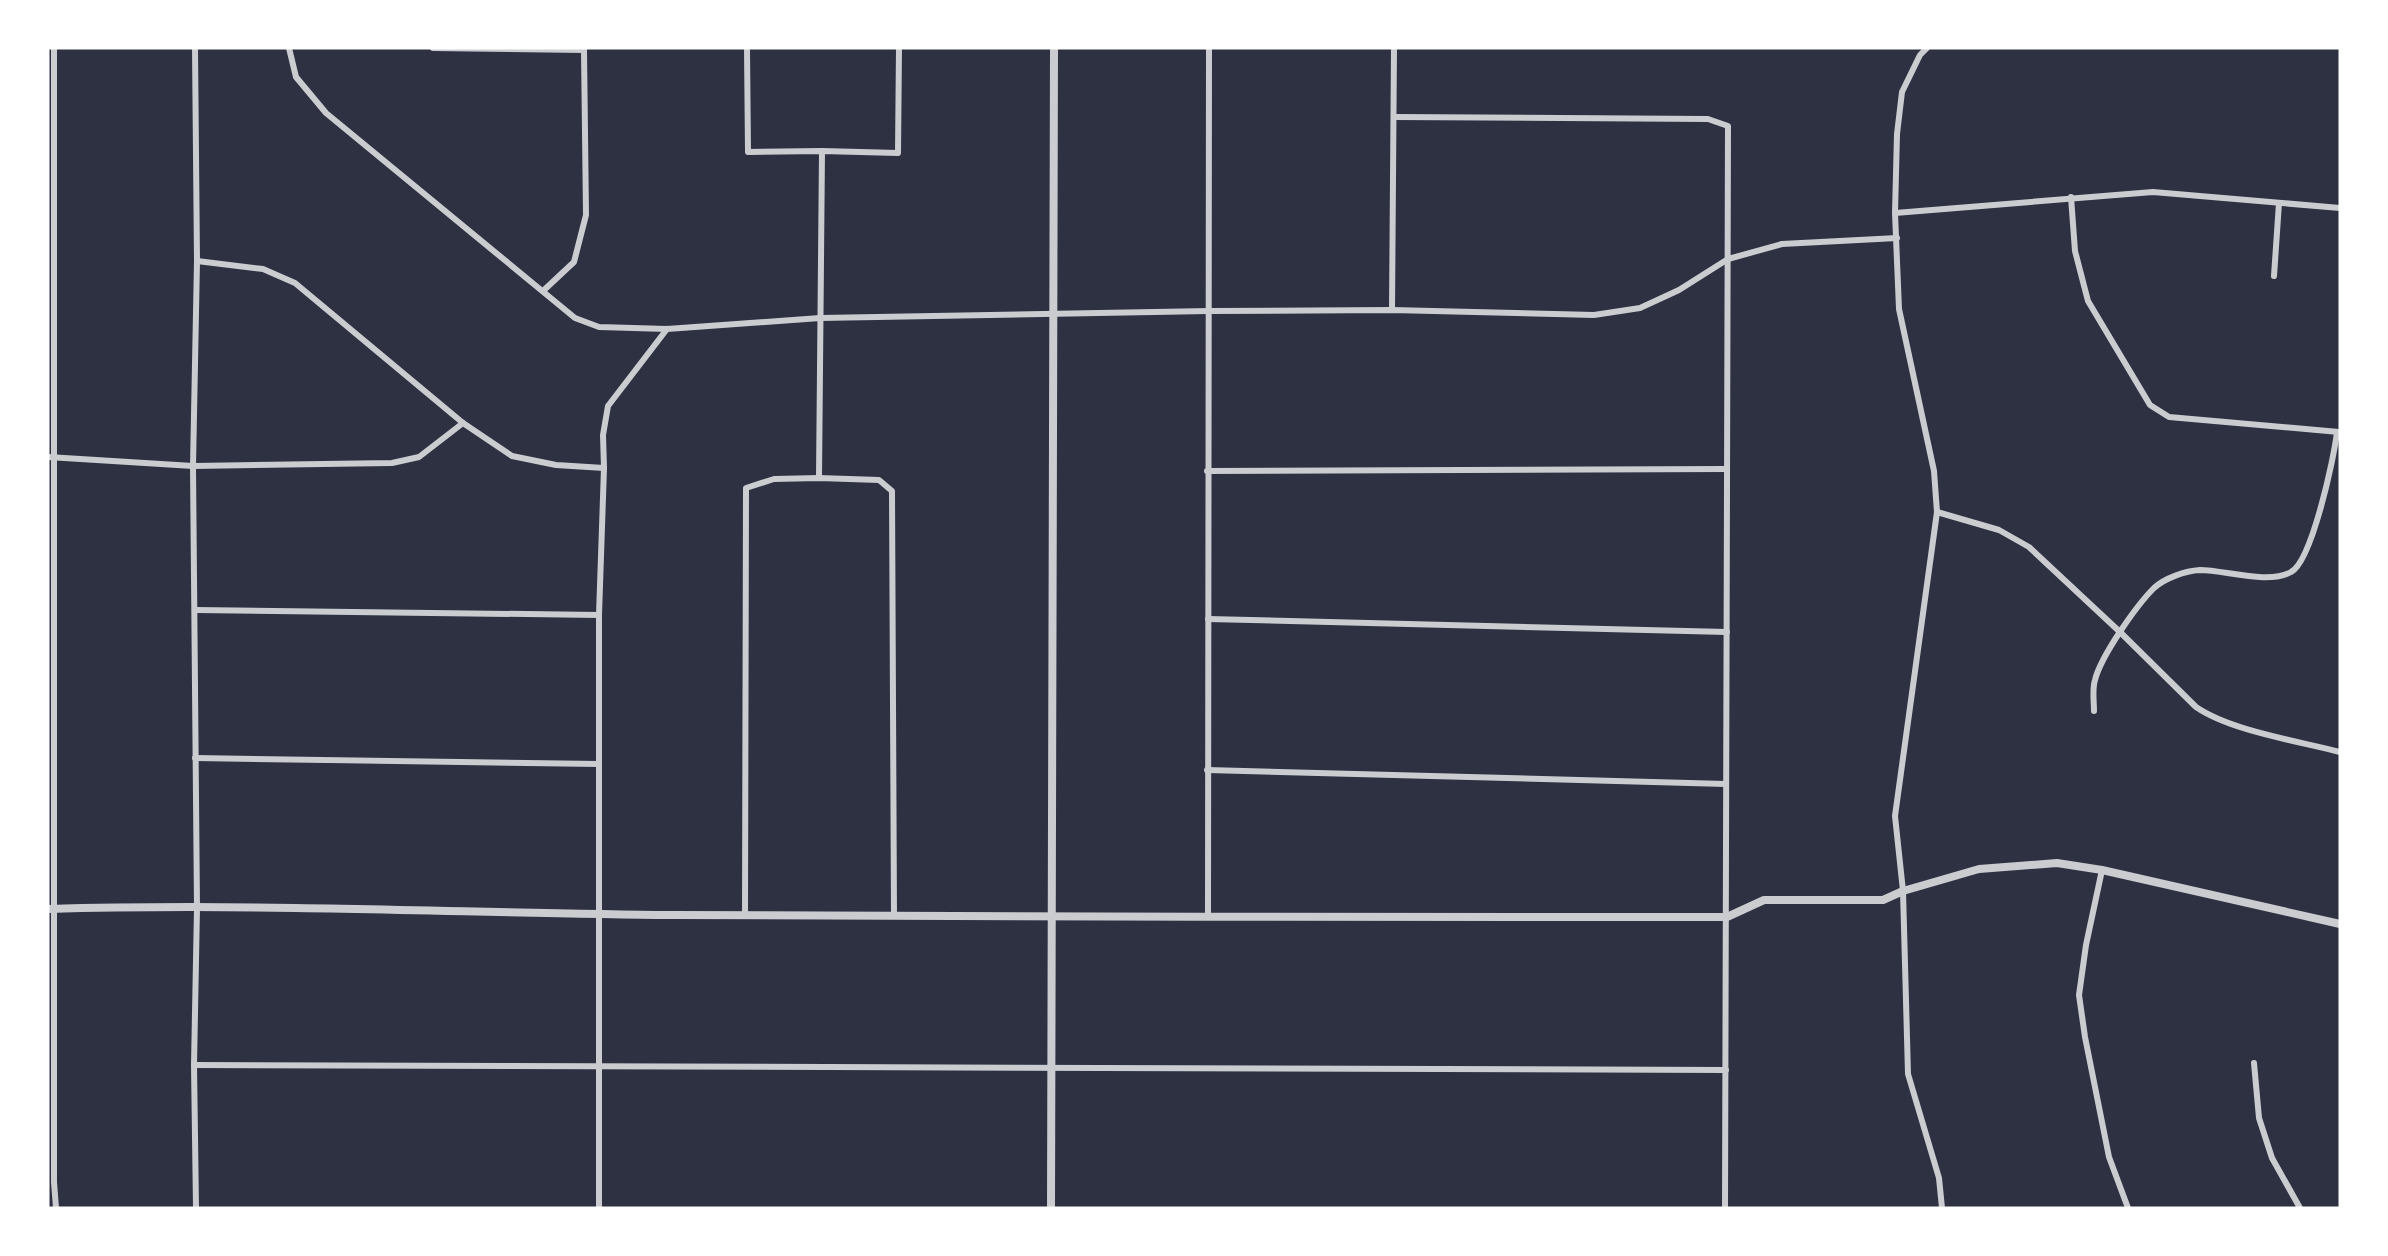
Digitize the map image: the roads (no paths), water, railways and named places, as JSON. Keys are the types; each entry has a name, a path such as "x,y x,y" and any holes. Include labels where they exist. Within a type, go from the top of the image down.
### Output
{"street":[{"path":"54,48 51,909 56,1208"},
{"path":"195,48 197,261 194,466 197,908 194,1065 196,1208"},
{"path":"289,48 296,77 326,113 575,318 599,327 667,329 820,318 1209,311 1392,310 1594,315 1640,308 1679,290 1728,259 1782,244 1897,238"},
{"path":"433,48 584,50 586,215 574,262 543,291"},
{"path":"747,48 748,152 898,153 899,48"},
{"path":"1052,1208 1054,48"},
{"path":"1208,916 1209,48"},
{"path":"1392,310 1394,48"},
{"path":"1927,48 1920,55 1902,92 1897,134 1895,213 1899,309 1934,471 1936,512 1895,816 1904,891 1908,1074 1939,1178 1942,1208"},
{"path":"1394,117 1708,119 1728,126 1725,1208"},
{"path":"819,478 822,151"},
{"path":"1895,213 2153,192 2340,208"},
{"path":"2071,197 2075,251 2088,301 2150,405 2169,417 2339,432 2334,461 2305,557 2291,572 2271,577 2199,570 2176,575 2155,588 2102,659 2094,682 2094,711"},
{"path":"2274,276 2279,204"},
{"path":"197,261 263,268 295,283 464,423 512,456 556,465 604,468"},
{"path":"599,1208 599,615 603,435 608,406 667,329"},
{"path":"52,457 194,466 392,463 419,457 464,423"},
{"path":"1207,471 1727,470"},
{"path":"745,915 746,488 774,479 819,478 879,480 892,491 894,916"},
{"path":"1936,512 1999,530 2029,548 2208,716 2340,752"},
{"path":"195,610 599,615"},
{"path":"1208,619 1727,632"},
{"path":"195,758 599,764"},
{"path":"1208,770 1726,784"},
{"path":"51,909 197,908 1051,917 1727,917 1764,900 1883,900 1904,891 1979,869 2057,863 2102,870 2340,924"},
{"path":"2102,870 2086,945 2079,994 2085,1037 2109,1157 2128,1208"},
{"path":"2254,1063 2259,1118 2272,1158 2300,1208"},
{"path":"194,1065 1726,1071"}]}
